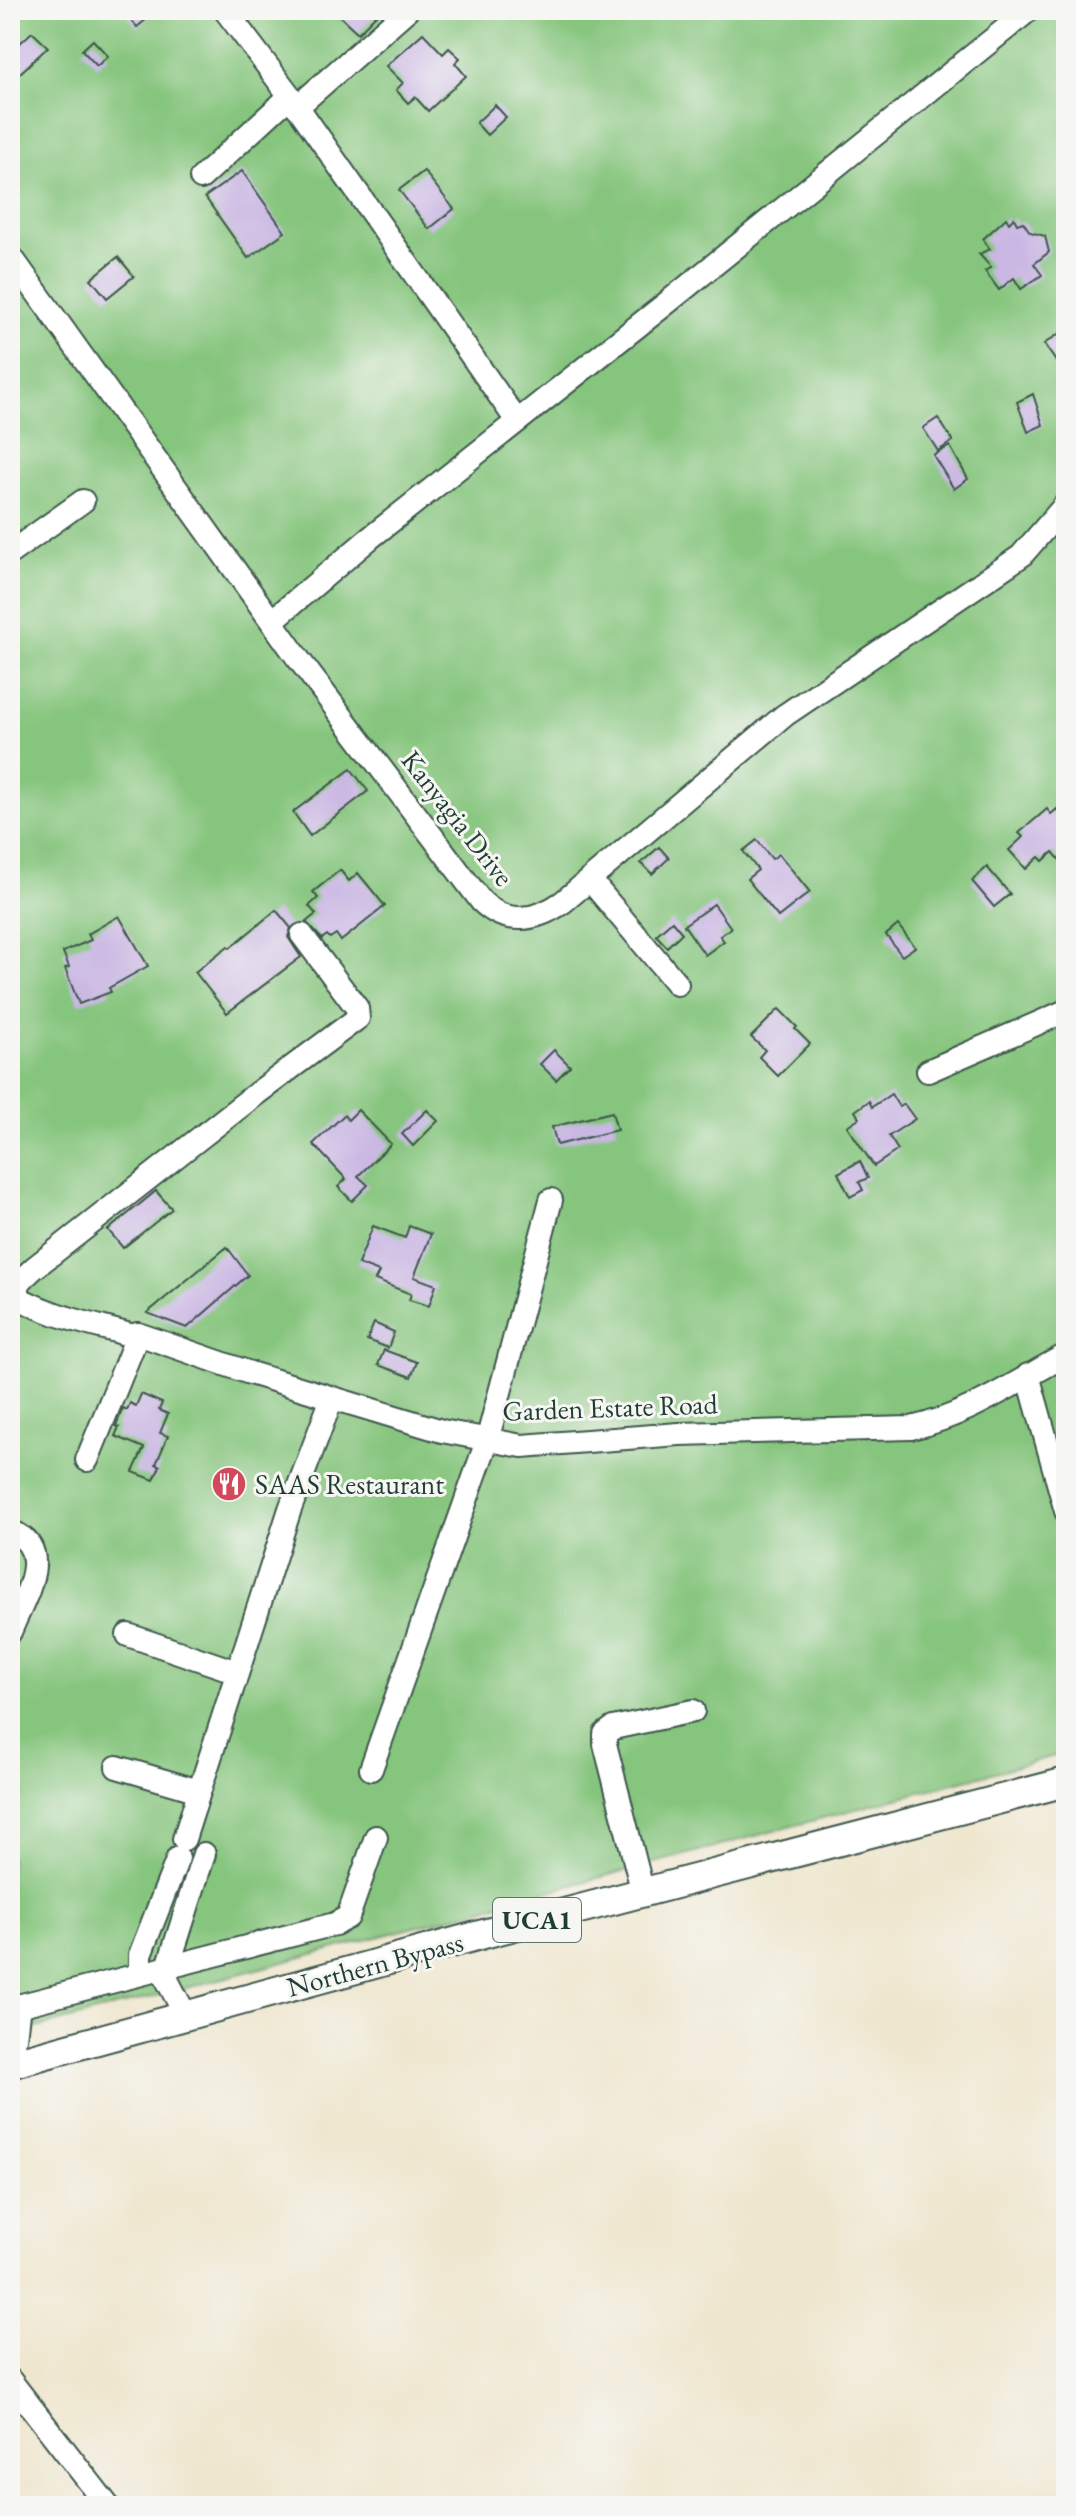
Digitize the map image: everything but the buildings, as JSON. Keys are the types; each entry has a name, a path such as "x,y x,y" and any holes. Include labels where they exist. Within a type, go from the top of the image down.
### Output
{"main road":[{"name":"Northern Bypass","path":"11,2063 1066,1782"}],"street":[{"path":"225,10 294,101 517,421"},
{"path":"201,178 407,10"},
{"path":"273,620 370,538 1029,10"},
{"name":"Kanyagia Drive","path":"10,255 297,657 491,911 504,918 530,918 551,910 785,715 1021,556 1066,504"},
{"path":"10,553 83,501"},
{"path":"590,880 677,984"},
{"name":"Garden Estate Road","path":"302,935 357,1008 358,1018 34,1268 18,1283 14,1295 68,1318 133,1336 138,1334 183,1352 442,1431 487,1441 535,1446 679,1434 911,1428 937,1423 967,1411 1066,1355"},
{"path":"928,1071 1066,1011"},
{"path":"371,1769 487,1441 551,1200"},
{"path":"87,1460 138,1334"},
{"path":"1028,1375 1066,1511"},
{"path":"140,1974 140,1955 181,1849 290,1509 332,1398"},
{"path":"10,1531 22,1535 35,1553 35,1568 10,1632"},
{"path":"128,1635 237,1672"},
{"path":"643,1893 605,1734 613,1728 693,1711"},
{"path":"117,1767 199,1791"},
{"path":"11,2063 15,2006 335,1924 348,1917 376,1837"},
{"path":"186,2016 167,1980 168,1967 204,1854"},
{"path":"10,2380 108,2506"}],"green space":[{"path":"10,10 1066,10 1066,1753 10,2035"}],"place":[{"name":"SAAS Restaurant","path":"229,1484"}]}
